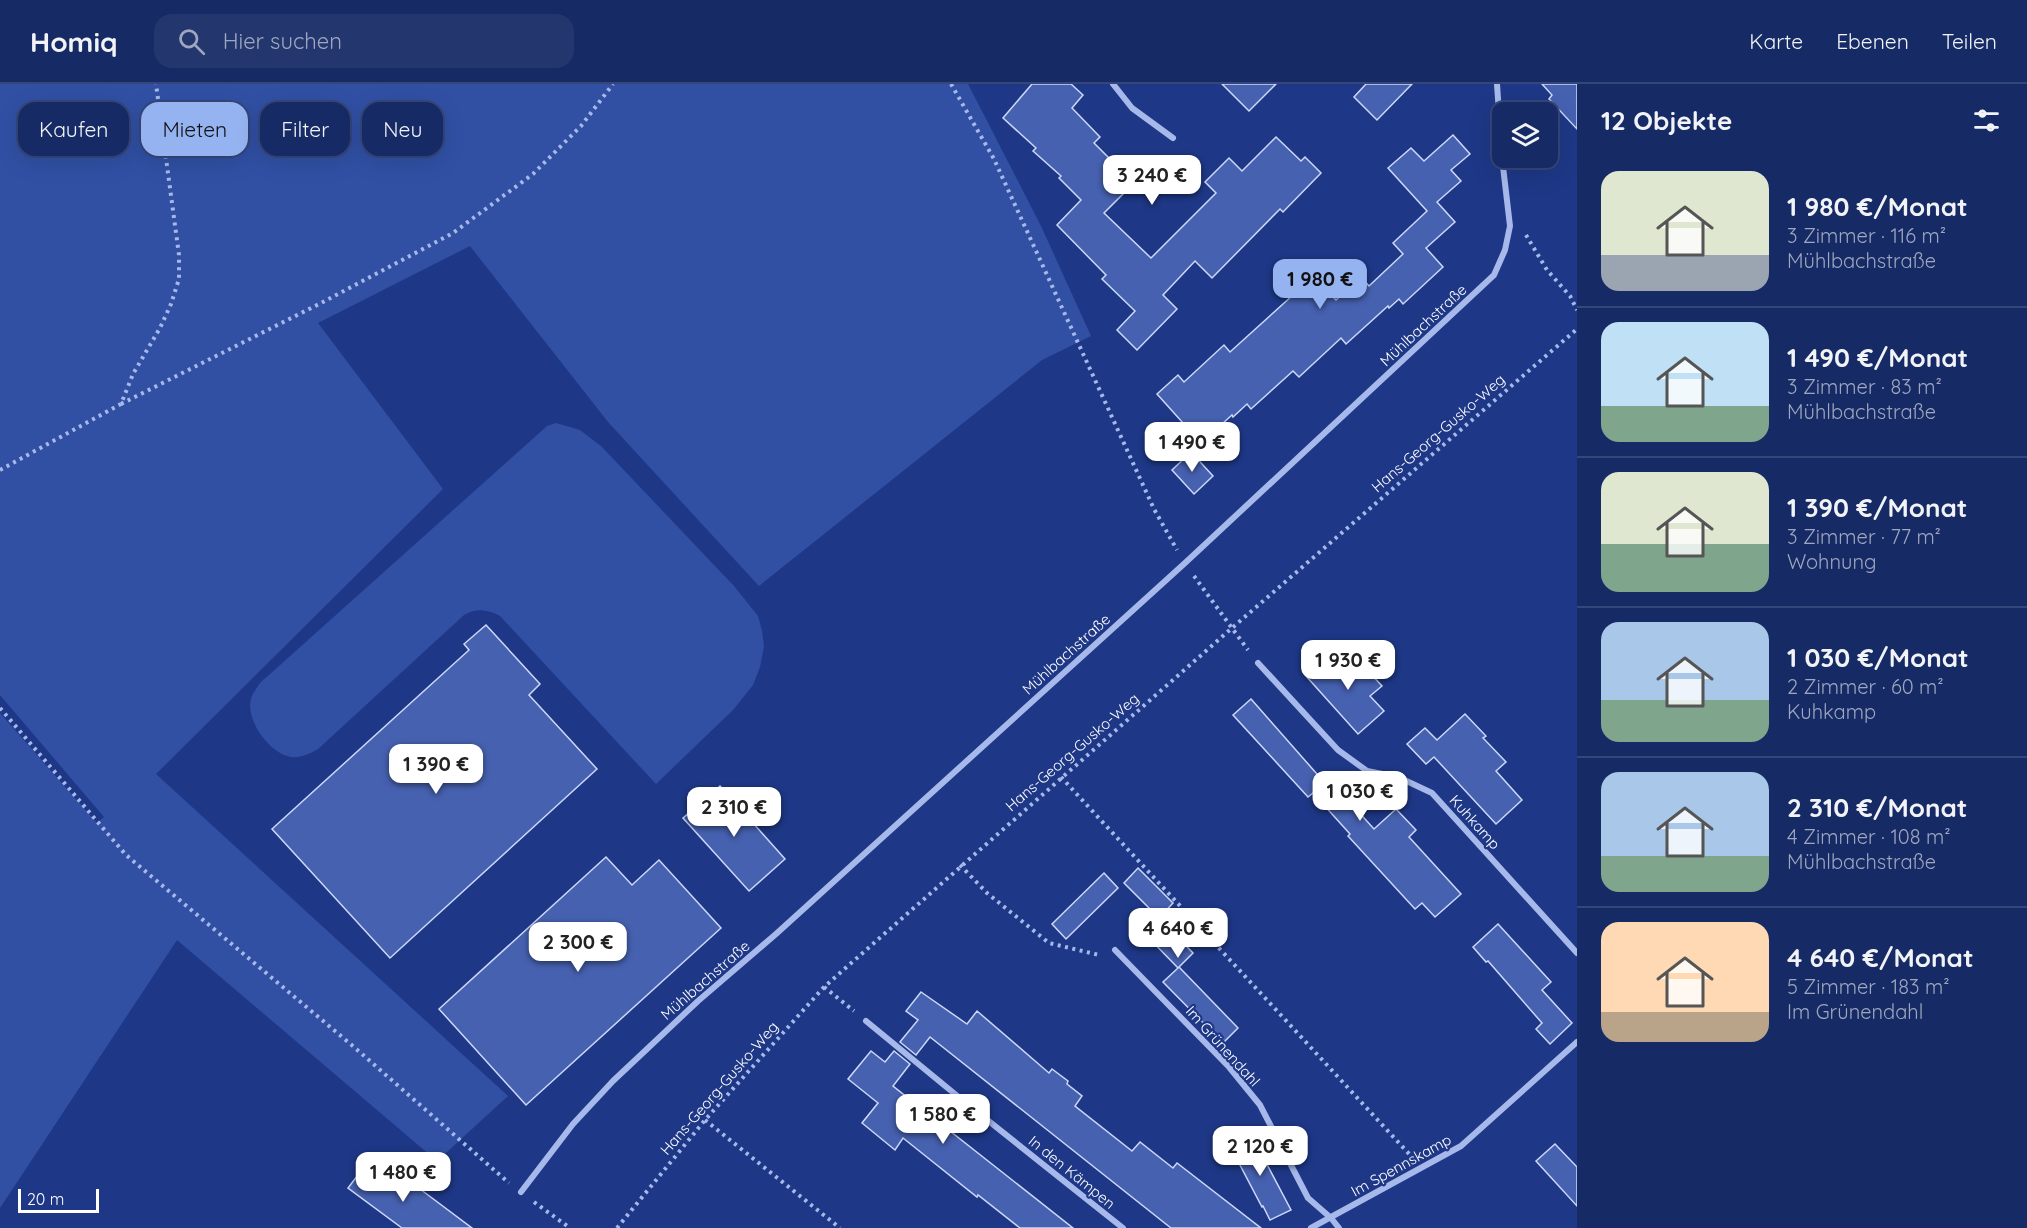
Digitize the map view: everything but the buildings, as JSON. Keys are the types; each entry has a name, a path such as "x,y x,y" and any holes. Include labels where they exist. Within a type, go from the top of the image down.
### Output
{"street":[{"path":"1113,84 1132,108 1173,138"},
{"name":"Mühlbachstraße","path":"521,1192 573,1124 689,1009 776,934 1185,563 1494,275 1505,250 1510,226 1497,84"},
{"name":"Kuhkamp","path":"1258,663 1338,750 1367,771 1398,777 1432,793 1577,953"},
{"name":"Im Grünendahl","path":"1115,950 1229,1067 1260,1106 1308,1198 1339,1228"},
{"name":"In den Kämpen","path":"866,1021 1123,1228"},
{"name":"Im Spennskamp","path":"1311,1228 1461,1146 1577,1042"}],"path":[{"path":"121,404 133,375 164,320 179,279 175,219 156,84"},
{"path":"0,470 121,404 323,302 453,233 533,174 581,126 613,84"},
{"path":"951,84 994,159 1154,509 1185,563 1258,663"},
{"path":"1510,226 1524,231 1547,270 1570,296 1577,310"},
{"name":"Hans-Georg-Gusko-Weg","path":"617,1228 705,1120 824,987 960,865 1577,329"},
{"path":"0,708 126,855 354,1047 521,1192 570,1228"},
{"path":"1061,777 1421,1168"},
{"path":"960,865 987,893 1049,943 1127,962"},
{"path":"824,987 866,1021"},
{"path":"705,1120 840,1228"}],"shaded area":[{"path":"0,84 968,84 1041,226 1091,336 1042,360 759,586 608,422 470,246 318,323 443,489 156,774 508,1096 437,1161 177,940 0,1208 0,713 97,823 104,817 0,695"},
{"path":"556,423 580,430 602,447 734,586 758,616 764,646 760,667 753,685 733,710 656,784 500,616 477,610 464,615 318,749 295,757 283,755 275,750 261,735 252,716 251,699 260,683 547,426"}]}
